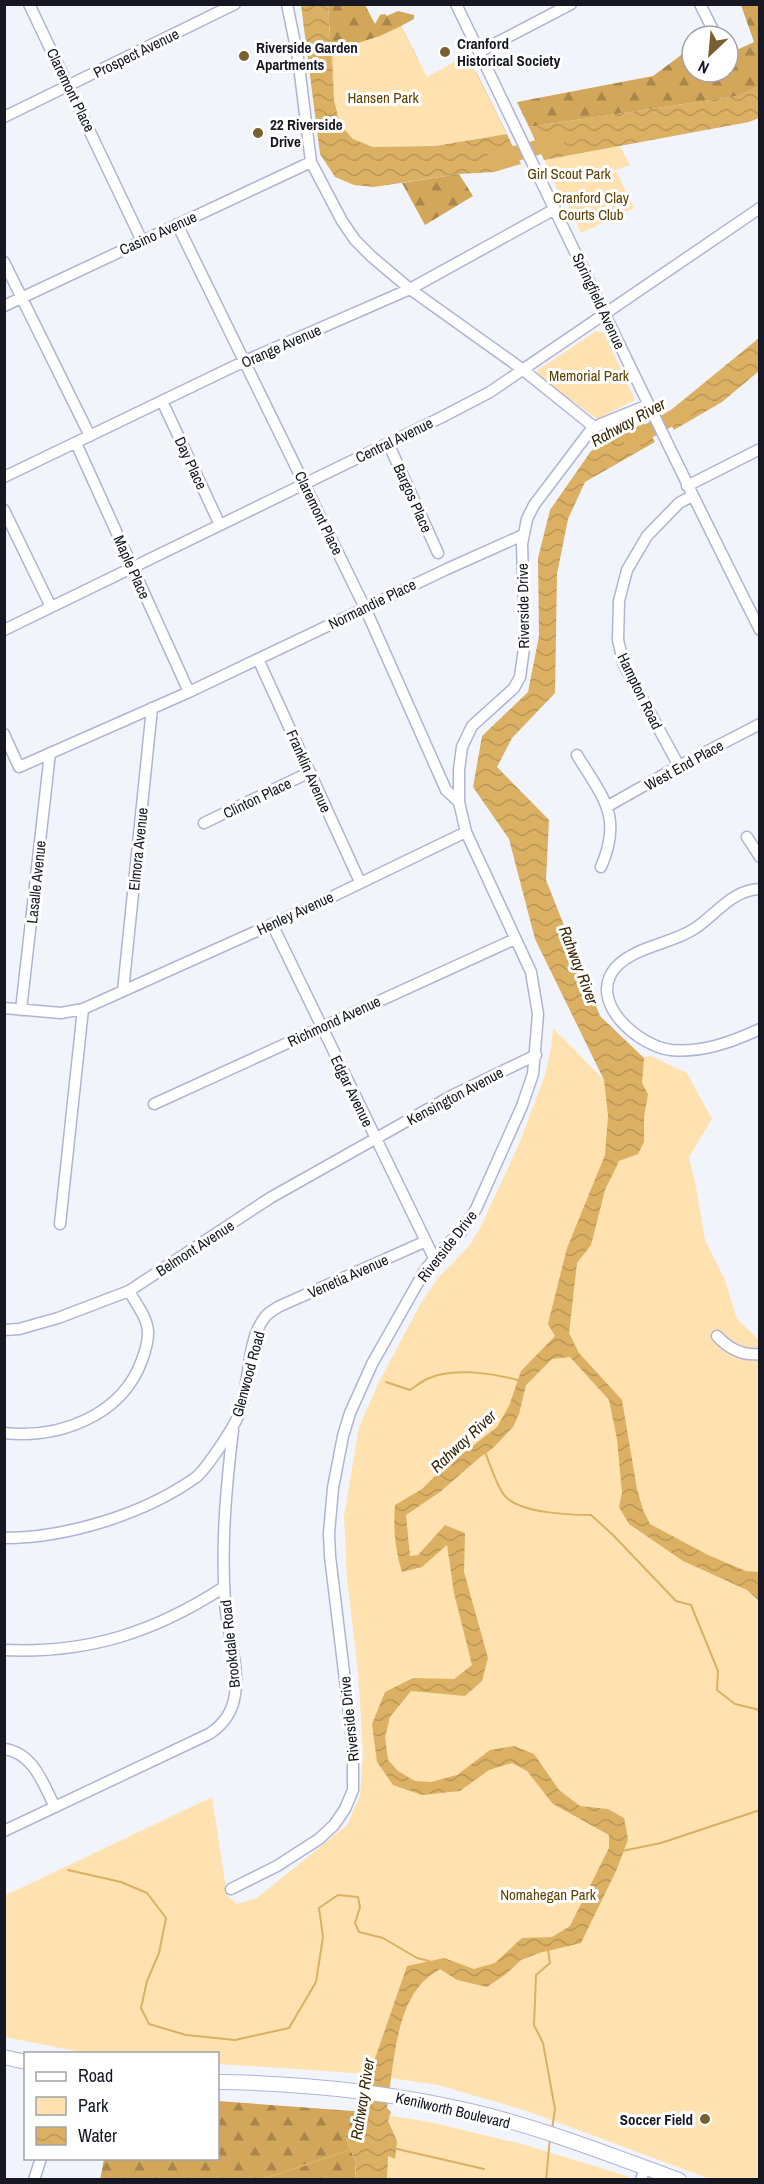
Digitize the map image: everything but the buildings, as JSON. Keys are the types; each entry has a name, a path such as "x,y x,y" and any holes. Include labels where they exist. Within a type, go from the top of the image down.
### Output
{"main road":[{"path":"4,2056 24,2061"},
{"name":"Kenilworth Boulevard","path":"219,2082 359,2092 472,2112 558,2137 643,2174 679,2180"}],"street":[{"name":"Claremont Place","path":"29,4 142,240"},
{"name":"Prospect Avenue","path":"4,117 235,4"},
{"path":"287,4 298,58 311,162 342,221 356,240 410,289 522,369 594,427"},
{"name":"Springfield Avenue","path":"456,4 654,418 759,630"},
{"path":"479,52 571,4"},
{"path":"700,4 710,24"},
{"name":"Casino Avenue","path":"4,306 311,162"},
{"name":"Central Avenue","path":"4,630 490,392 759,208"},
{"name":"Orange Avenue","path":"4,477 245,361 410,289 555,209"},
{"name":"Claremont Place","path":"177,224 364,608 446,790 459,802"},
{"path":"4,262 90,436"},
{"name":"Day Place","path":"162,401 220,525"},
{"path":"523,535 534,505 594,427 648,405"},
{"name":"Maple Place","path":"76,443 189,692"},
{"name":"Bargos Place","path":"388,443 438,553"},
{"name":"Hampton Road","path":"679,766 624,665 618,640 619,601 627,570 647,536 690,491 759,449"},
{"path":"4,510 51,607"},
{"name":"Normandie Place","path":"4,734 19,767 189,692 523,535"},
{"name":"Riverside Drive","path":"231,1889 284,1862 320,1839 345,1809 353,1790 353,1747 329,1533 333,1488 343,1436 360,1388 372,1364 434,1258 461,1232 476,1209 522,1106 533,1074 538,1014 531,972 466,832 459,802 460,754 468,734 478,720 514,688 522,668 525,640 523,535"},
{"name":"Franklin Avenue","path":"258,659 360,882"},
{"name":"Elmora Avenue","path":"123,991 152,708"},
{"name":"West End Place","path":"608,806 759,724"},
{"name":"Lasalle Avenue","path":"21,1010 50,753"},
{"path":"577,755 608,806 611,824 610,839 601,867"},
{"name":"Clinton Place","path":"204,823 310,772"},
{"name":"Henley Avenue","path":"4,1008 61,1013 83,1008 272,924 466,832"},
{"path":"747,837 759,857"},
{"path":"759,889 734,896 695,928 622,962 611,974 606,992 611,1006 628,1028 649,1043 670,1050 691,1050 716,1046 759,1029"},
{"name":"Edgar Avenue","path":"272,924 424,1242 434,1258"},
{"name":"Richmond Avenue","path":"154,1104 515,939"},
{"path":"60,1224 83,1008"},
{"name":"Kensington Avenue","path":"375,1139 453,1095 536,1055"},
{"name":"Belmont Avenue","path":"4,1330 20,1329 58,1318 129,1291 270,1198 375,1139"},
{"name":"Venetia Avenue","path":"271,1311 424,1242"},
{"path":"4,1433 38,1435 80,1423 101,1411 130,1385 144,1353 148,1333 146,1321 129,1291"},
{"name":"Glenwood Road","path":"4,1538 49,1534 88,1526 126,1513 163,1496 197,1476 233,1426 240,1412 248,1381 254,1340 265,1317 271,1311"},
{"path":"717,1336 724,1344 739,1352 759,1354"},
{"name":"Brookdale Road","path":"4,1831 209,1734 226,1718 234,1702 236,1685 226,1618 222,1559 225,1500 233,1426"},
{"path":"4,1650 63,1649 97,1644 131,1635 195,1606 224,1587"},
{"path":"4,1749 20,1753 31,1763 55,1807"},
{"path":"34,2180 40,2160"}],"green space":[{"name":"Hansen Park","path":"328,5 365,5 375,24 380,15 387,16 398,11 414,15 414,19 401,26 418,59 418,80 476,72 507,134 334,100"},
{"path":"741,5 759,5 759,86 738,96 529,127 517,102 653,76 680,56 680,84 740,84 740,48 754,42"},
{"name":"Hansen Park","path":"401,26 427,77 467,55 507,134 435,146 373,147 353,139 340,124 334,100 332,51 380,36"},
{"path":"620,146 630,165 616,170 572,191 616,171 634,208 581,233 563,195 560,196 544,160"},
{"path":"459,174 473,196 425,225 402,183"},
{"name":"Memorial Park","path":"596,331 604,333 635,400 597,419 537,375 538,370"},
{"name":"Nomahegan Park","path":"553,1028 604,1080 644,1057 651,1056 687,1073 712,1119 689,1157 705,1240 725,1280 737,1319 759,1340 759,2179 710,2179 527,2111 438,2085 355,2073 219,2064 219,2052 81,2052 5,2037 4,1896 212,1797 227,1895 237,1904 257,1898 347,1825 360,1796 363,1753 358,1671 347,1580 344,1516 359,1427 378,1384 421,1303 438,1278 468,1247 480,1228 519,1144 545,1075"},
{"path":"219,2101 366,2112 345,2136 356,2163 355,2179 100,2180 104,2160 219,2160"},
{"path":"366,2112 430,2122 522,2144 630,2177 630,2179 355,2179 356,2163 345,2136"}],"water":[{"path":"301,5 328,5 334,100 340,124 353,139 373,147 435,146 507,134 521,164 494,172 459,174 374,187 354,185 335,177 320,154"},
{"path":"759,86 759,118 749,122 544,160 529,127 737,96"},
{"path":"759,338 759,371 722,402 674,430 666,414"},
{"path":"644,423 655,442 585,482 568,519 557,574 555,693 512,738 497,767 549,820 546,880 600,1016 644,1058 642,1083 648,1094 644,1117 644,1142 638,1154 619,1161 605,1190 591,1245 577,1263 569,1333 579,1353 622,1400 637,1489 650,1524 708,1555 746,1571 759,1572 759,1601 747,1590 683,1561 629,1524 619,1507 622,1493 617,1439 609,1400 570,1357 552,1359 526,1385 519,1414 513,1427 492,1449 440,1492 406,1515 410,1556 418,1555 445,1525 465,1533 464,1572 488,1658 482,1681 465,1696 411,1691 390,1717 385,1737 388,1760 398,1771 415,1781 431,1782 457,1775 490,1750 514,1746 534,1754 559,1790 580,1806 608,1809 624,1818 628,1839 617,1869 581,1943 539,1953 521,1960 487,1987 457,1980 440,1969 422,1983 406,2009 394,2060 387,2108 391,2112 388,2121 397,2141 395,2159 388,2156 387,2179 355,2179 356,2163 345,2136 361,2111 364,2082 371,2070 407,1966 444,1958 474,1969 495,1963 522,1938 552,1937 570,1926 609,1848 609,1835 553,1804 527,1771 512,1763 489,1770 460,1791 422,1795 393,1785 377,1762 372,1724 385,1692 413,1678 454,1679 472,1665 454,1593 447,1545 422,1567 402,1572 395,1538 395,1505 422,1489 439,1472 497,1427 509,1406 521,1371 555,1336 548,1324 567,1248 605,1155 608,1116 604,1080 535,939 509,839 473,787 482,736 528,692 539,636 538,558 550,510 591,451"}],"waterway":[{"name":"Rahway River","path":"495,155 518,153 557,142"},
{"name":"Rahway River","path":"631,441 686,410"},
{"path":"386,1382 410,1390 437,1375 460,1372 485,1373 518,1380"},
{"path":"485,1452 499,1487 512,1502 545,1512 591,1515 676,1601 691,1605 718,1671 717,1690 735,1704 760,1710"},
{"path":"622,1851 661,1843 760,1810"},
{"path":"68,1870 121,1882 147,1893 166,1918 159,1953 147,1981 141,2008 149,2024 186,2035 235,2040 289,2028 316,1982 323,1937 319,1908 338,1895 358,1897 360,1907 355,1923 359,1932 383,1938 417,1958 429,1961"},
{"path":"548,1950 550,1963 536,1975 534,2025 543,2043 555,2109 552,2129"},
{"path":"546,2180 550,2138"},
{"path":"393,2148 484,2169"},
{"path":"260,2180 352,2149"}],"place":[{"name":"Cranford Historical Society","path":"445,52"},
{"name":"Riverside Garden Apartments","path":"244,56"},
{"name":"22 Riverside Drive","path":"258,133"},
{"name":"Soccer Field","path":"705,2119"}],"park label":[{"name":"Girl Scout Park","path":"569,173"},
{"name":"Cranford Clay Courts Club","path":"591,206"}]}
